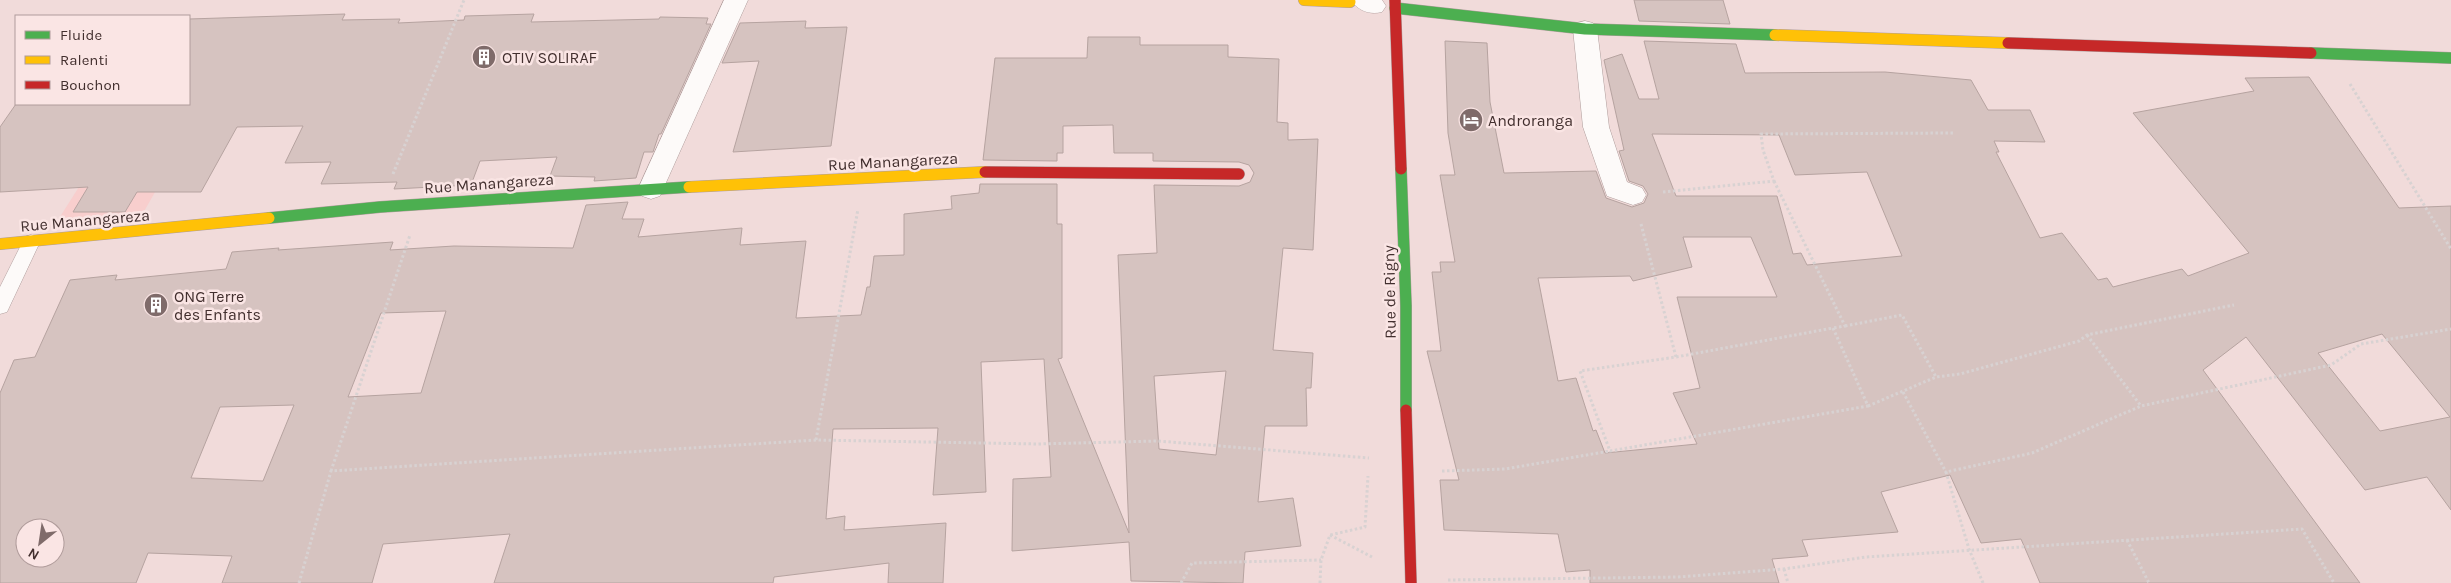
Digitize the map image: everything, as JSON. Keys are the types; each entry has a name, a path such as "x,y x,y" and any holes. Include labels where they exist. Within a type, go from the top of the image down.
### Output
{"street":[{"path":"651,189 736,0"},
{"path":"1304,0 1376,3 1585,29 2451,58"},
{"name":"Rue de Rigny","path":"1376,3 1406,306 1406,467 1411,583"},
{"path":"1585,29 1596,127 1616,189 1633,195"},
{"name":"Rue Manangareza","path":"0,244 380,207 651,189 980,172 1238,174"}],"lane":[{"path":"0,306 31,242"}],"path":[{"path":"380,207 464,0"},
{"path":"2332,54 2451,249"},
{"path":"1845,326 1774,181 1763,150 1761,134 1953,133"},
{"path":"816,440 864,179"},
{"path":"1676,357 1633,195 1774,181"},
{"path":"299,583 331,471 420,204"},
{"path":"1406,467 1451,472 1505,469 1868,406 1936,377 1978,369 2079,341 2087,335 2234,305"},
{"path":"1610,451 1580,371 1676,357 1902,315 1936,377"},
{"path":"1833,328 1868,406"},
{"path":"1946,472 2032,453 2141,406 2331,365 2361,344 2451,328"},
{"path":"2087,335 2141,406"},
{"path":"1903,392 1946,472 1969,549 1983,583"},
{"path":"331,471 816,440 1038,444 1158,441 1369,458"},
{"path":"1411,583 1490,578 1678,577 1784,569 1866,557 1969,549 2302,529 2334,583"},
{"path":"2127,540 2149,583"},
{"path":"1182,583 1192,563 1321,560"},
{"path":"1784,569 1788,583"}],"shaded area":[{"path":"185,139 142,215 58,220 108,141"}],"building":[{"path":"1634,0 1723,0 1730,24 1639,21"},
{"path":"345,14 342,20 400,19 398,23 464,20 465,16 534,14 531,22 659,19 660,17 708,18 706,24 711,24 661,134 659,134 653,152 644,152 636,178 594,181 595,177 550,176 557,157 480,161 471,185 394,189 397,182 321,184 331,162 285,163 303,126 237,127 201,192 137,192 125,212 73,212 88,187 0,192 0,127 15,105 190,105 190,19"},
{"path":"806,21 805,28 847,27 831,146 733,152 759,61 722,63 740,23"},
{"path":"1088,37 1140,37 1140,45 1228,45 1228,57 1279,59 1277,122 1288,123 1288,140 1318,139 1313,250 1283,248 1273,350 1313,353 1311,388 1306,388 1307,426 1265,426 1258,502 1293,498 1301,546 1245,552 1243,583 1131,581 1129,542 1012,551 1013,479 1051,477 1044,359 981,362 986,492 933,495 938,428 833,429 826,519 845,516 844,530 946,523 943,583 888,583 889,563 774,577 773,583 494,583 510,534 383,544 372,583 222,583 232,556 148,553 136,583 0,583 0,393 14,360 35,357 70,280 117,275 115,280 226,269 232,252 279,248 278,250 393,242 390,250 454,246 573,248 586,205 628,202 622,219 644,219 638,237 742,228 740,245 806,241 796,318 861,315 867,287 870,287 874,256 904,255 904,214 952,209 951,196 979,193 980,184 1057,184 1057,224 1062,224 1062,358 1058,359 1129,533 1118,255 1157,253 1154,185 1239,186 1250,182 1254,173 1249,165 1239,162 1153,161 1153,153 1114,153 1113,125 1063,126 1063,153 1057,153 1057,161 983,160 995,58 1087,58","holes":["446,311 421,393 348,397 381,313","1226,371 1216,455 1159,449 1154,376","294,405 263,481 191,478 220,407"]},
{"path":"1445,41 1487,43 1490,102 1504,173 1596,171 1606,198 1632,207 1644,203 1648,194 1643,186 1629,181 1619,151 1624,150 1604,60 1622,54 1639,99 1659,99 1644,41 1736,44 1745,73 1885,72 1971,80 1988,110 2030,110 2045,142 1994,141 1999,152 1996,152 2040,238 2062,233 2098,280 2107,278 2113,287 2182,269 2188,276 2249,253 2133,113 2254,91 2245,78 2309,77 2399,208 2451,206 2451,510 2427,477 2365,490 2246,337 2203,370 2360,583 2040,583 2021,539 1981,543 1950,475 1881,492 1898,532 1802,540 1808,556 1772,559 1779,583 1590,583 1590,570 1566,572 1558,534 1444,530 1440,480 1459,480 1427,351 1441,351 1432,272 1441,272 1440,262 1455,262 1440,175 1455,175 1448,133","holes":["1652,134 1779,135 1795,175 1867,172 1902,256 1807,265 1801,253 1793,254 1777,196 1676,196","1683,237 1751,237 1777,297 1677,297 1700,388 1673,393 1697,444 1605,453 1596,430 1593,431 1576,378 1558,381 1538,278 1630,276 1633,281 1692,267","2382,334 2450,417 2380,431 2318,353"]}],"traffic: fast":[{"path":"1395,8 1585,29 1775,35"},
{"path":"2311,53 2451,58"},
{"path":"1401,169 1406,306 1406,410"},
{"path":"269,218 380,207 689,187"}],"traffic: slow":[{"path":"1304,0 1350,2"},
{"path":"1775,35 2008,43"},
{"path":"689,187 985,172"},
{"path":"0,244 269,218"}],"traffic: jam":[{"path":"1395,0 1401,169"},
{"path":"2008,43 2311,53"},
{"path":"985,172 1239,174"},
{"path":"1406,410 1411,583"}],"place":[{"name":"OTIV SOLIRAF","path":"484,57"},
{"name":"Androranga","path":"1471,120"},
{"name":"ONG Terre des Enfants","path":"156,305"}]}
